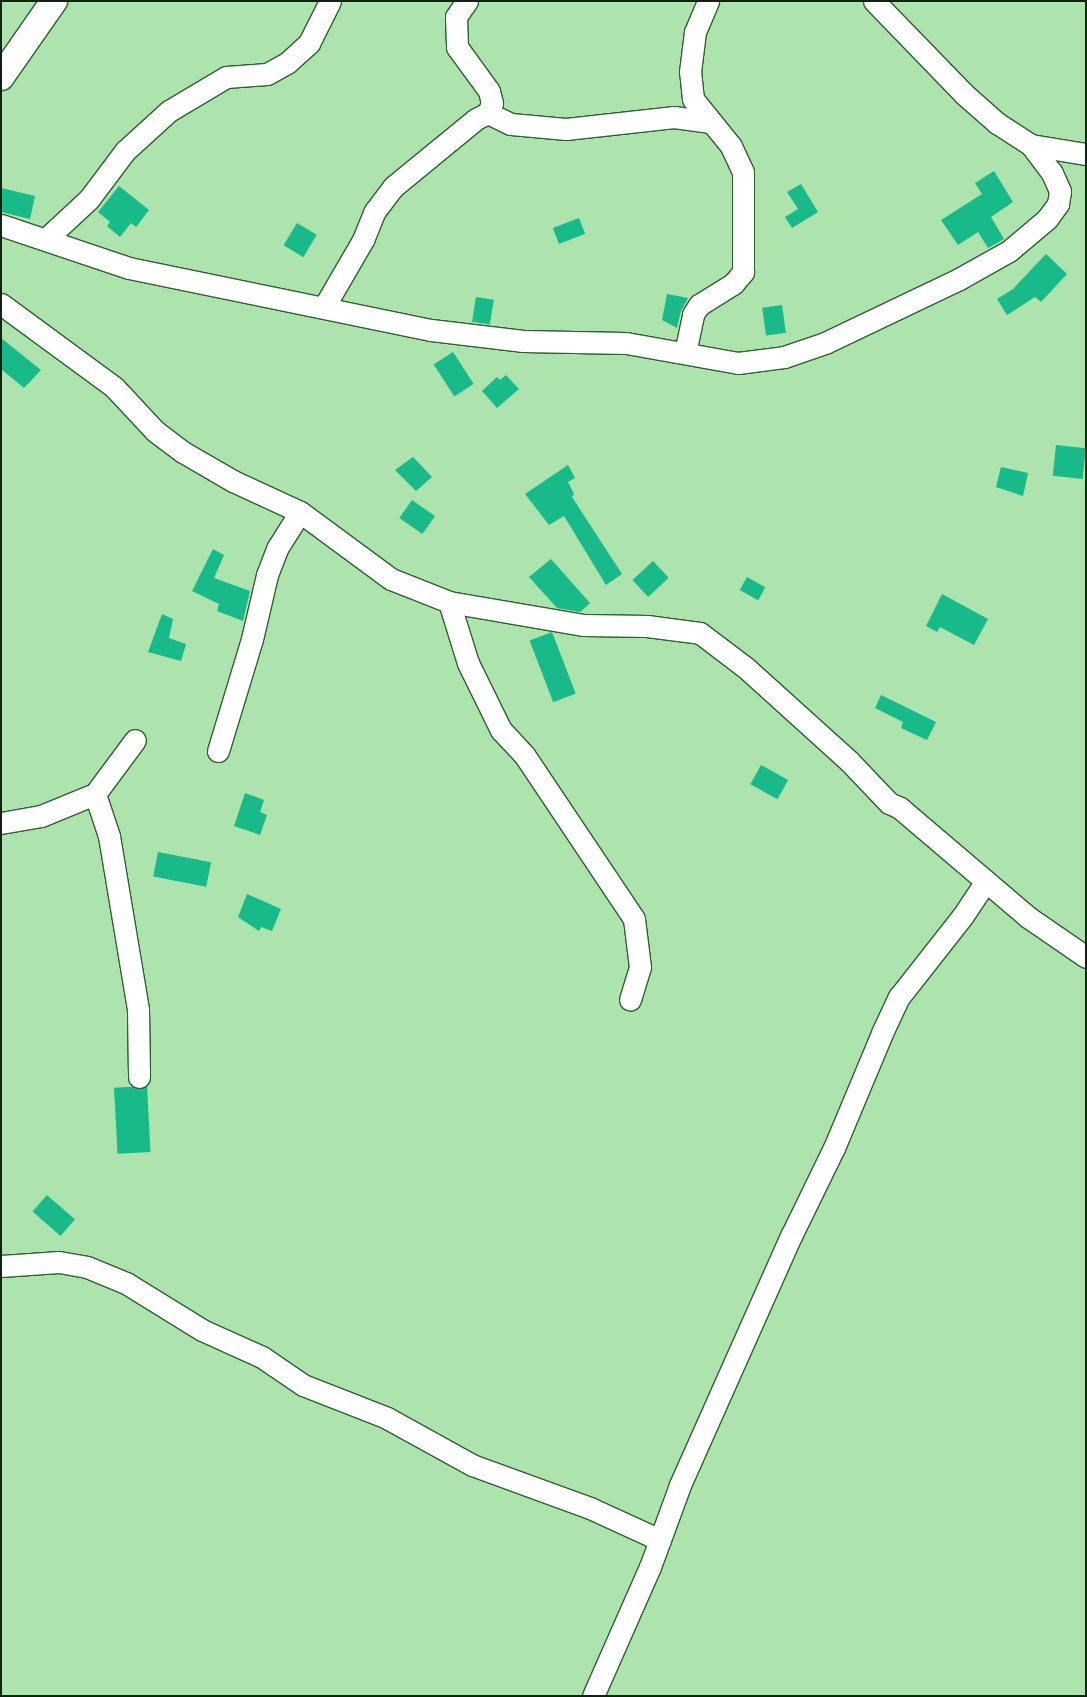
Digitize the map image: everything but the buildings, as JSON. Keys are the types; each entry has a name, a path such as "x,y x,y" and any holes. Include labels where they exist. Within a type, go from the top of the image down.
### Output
{"main road":[{"path":"1,78 54,1"}],"street":[{"path":"47,238 89,199 125,151 169,111 226,77 274,72 287,64 309,43 330,1"},
{"path":"324,307 363,240 375,211 393,187 476,118 488,113 492,103 489,91 457,47 456,17 467,1"},
{"path":"685,353 693,314 699,305 733,284 743,272 743,172 731,146 709,122 693,99 690,72 695,32 708,1"},
{"path":"1,224 47,238 129,268 431,330 523,340 626,343 738,363 784,358 869,324 1009,251 1048,219 1058,204 1060,192 1052,174 1031,145 964,94 874,1"},
{"path":"488,113 511,124 566,128 674,117 709,122"},
{"path":"1031,145 1086,154"},
{"path":"1,304 114,387 154,430 182,452 233,481 300,512 391,579 450,602 584,625 647,626 700,633 745,667 850,761 889,803 900,808 1028,917 1086,957"},
{"path":"218,751 252,639 267,575 278,547 300,512"},
{"path":"450,602 468,663 501,730 525,756 634,919 639,939 640,967 630,999"},
{"path":"1,823 41,816 95,794 134,740"},
{"path":"95,794 109,836 138,1010 139,1077"},
{"path":"594,1696 660,1540 680,1485 791,1236 834,1148 899,997 962,917 986,881"},
{"path":"1,1266 59,1262 86,1267 126,1283 202,1330 262,1357 303,1385 387,1418 472,1466 590,1508 660,1540"}]}
